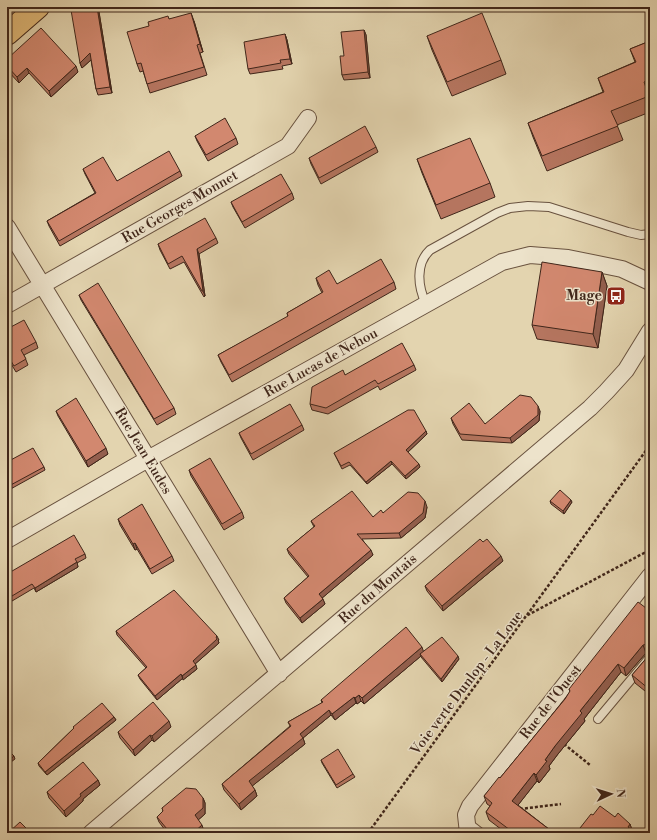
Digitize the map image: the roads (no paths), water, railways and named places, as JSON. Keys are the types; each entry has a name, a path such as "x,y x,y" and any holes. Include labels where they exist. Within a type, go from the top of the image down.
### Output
{"main road":[{"path":"7,34 38,7"}],"street":[{"name":"Rue Georges Monnet","path":"7,305 288,146 308,118"},
{"name":"Rue Jean Eudes","path":"7,227 279,674"},
{"name":"Rue Lucas de Nehou","path":"7,540 148,459 502,262 530,255 568,258 622,269 650,282"},
{"name":"Rue du Montais","path":"91,833 590,408 626,370 650,331"},
{"name":"Rue de l'Ouest","path":"467,827 466,815 470,806 647,587"}],"lane":[{"path":"426,304 421,293 420,284 420,269 424,256 430,250 497,213 510,208 528,206 548,207 628,232 641,235 650,234"},
{"path":"598,719 650,657"},
{"path":"467,827 481,833"}],"place":[{"name":"Mage","path":"616,296"}]}
